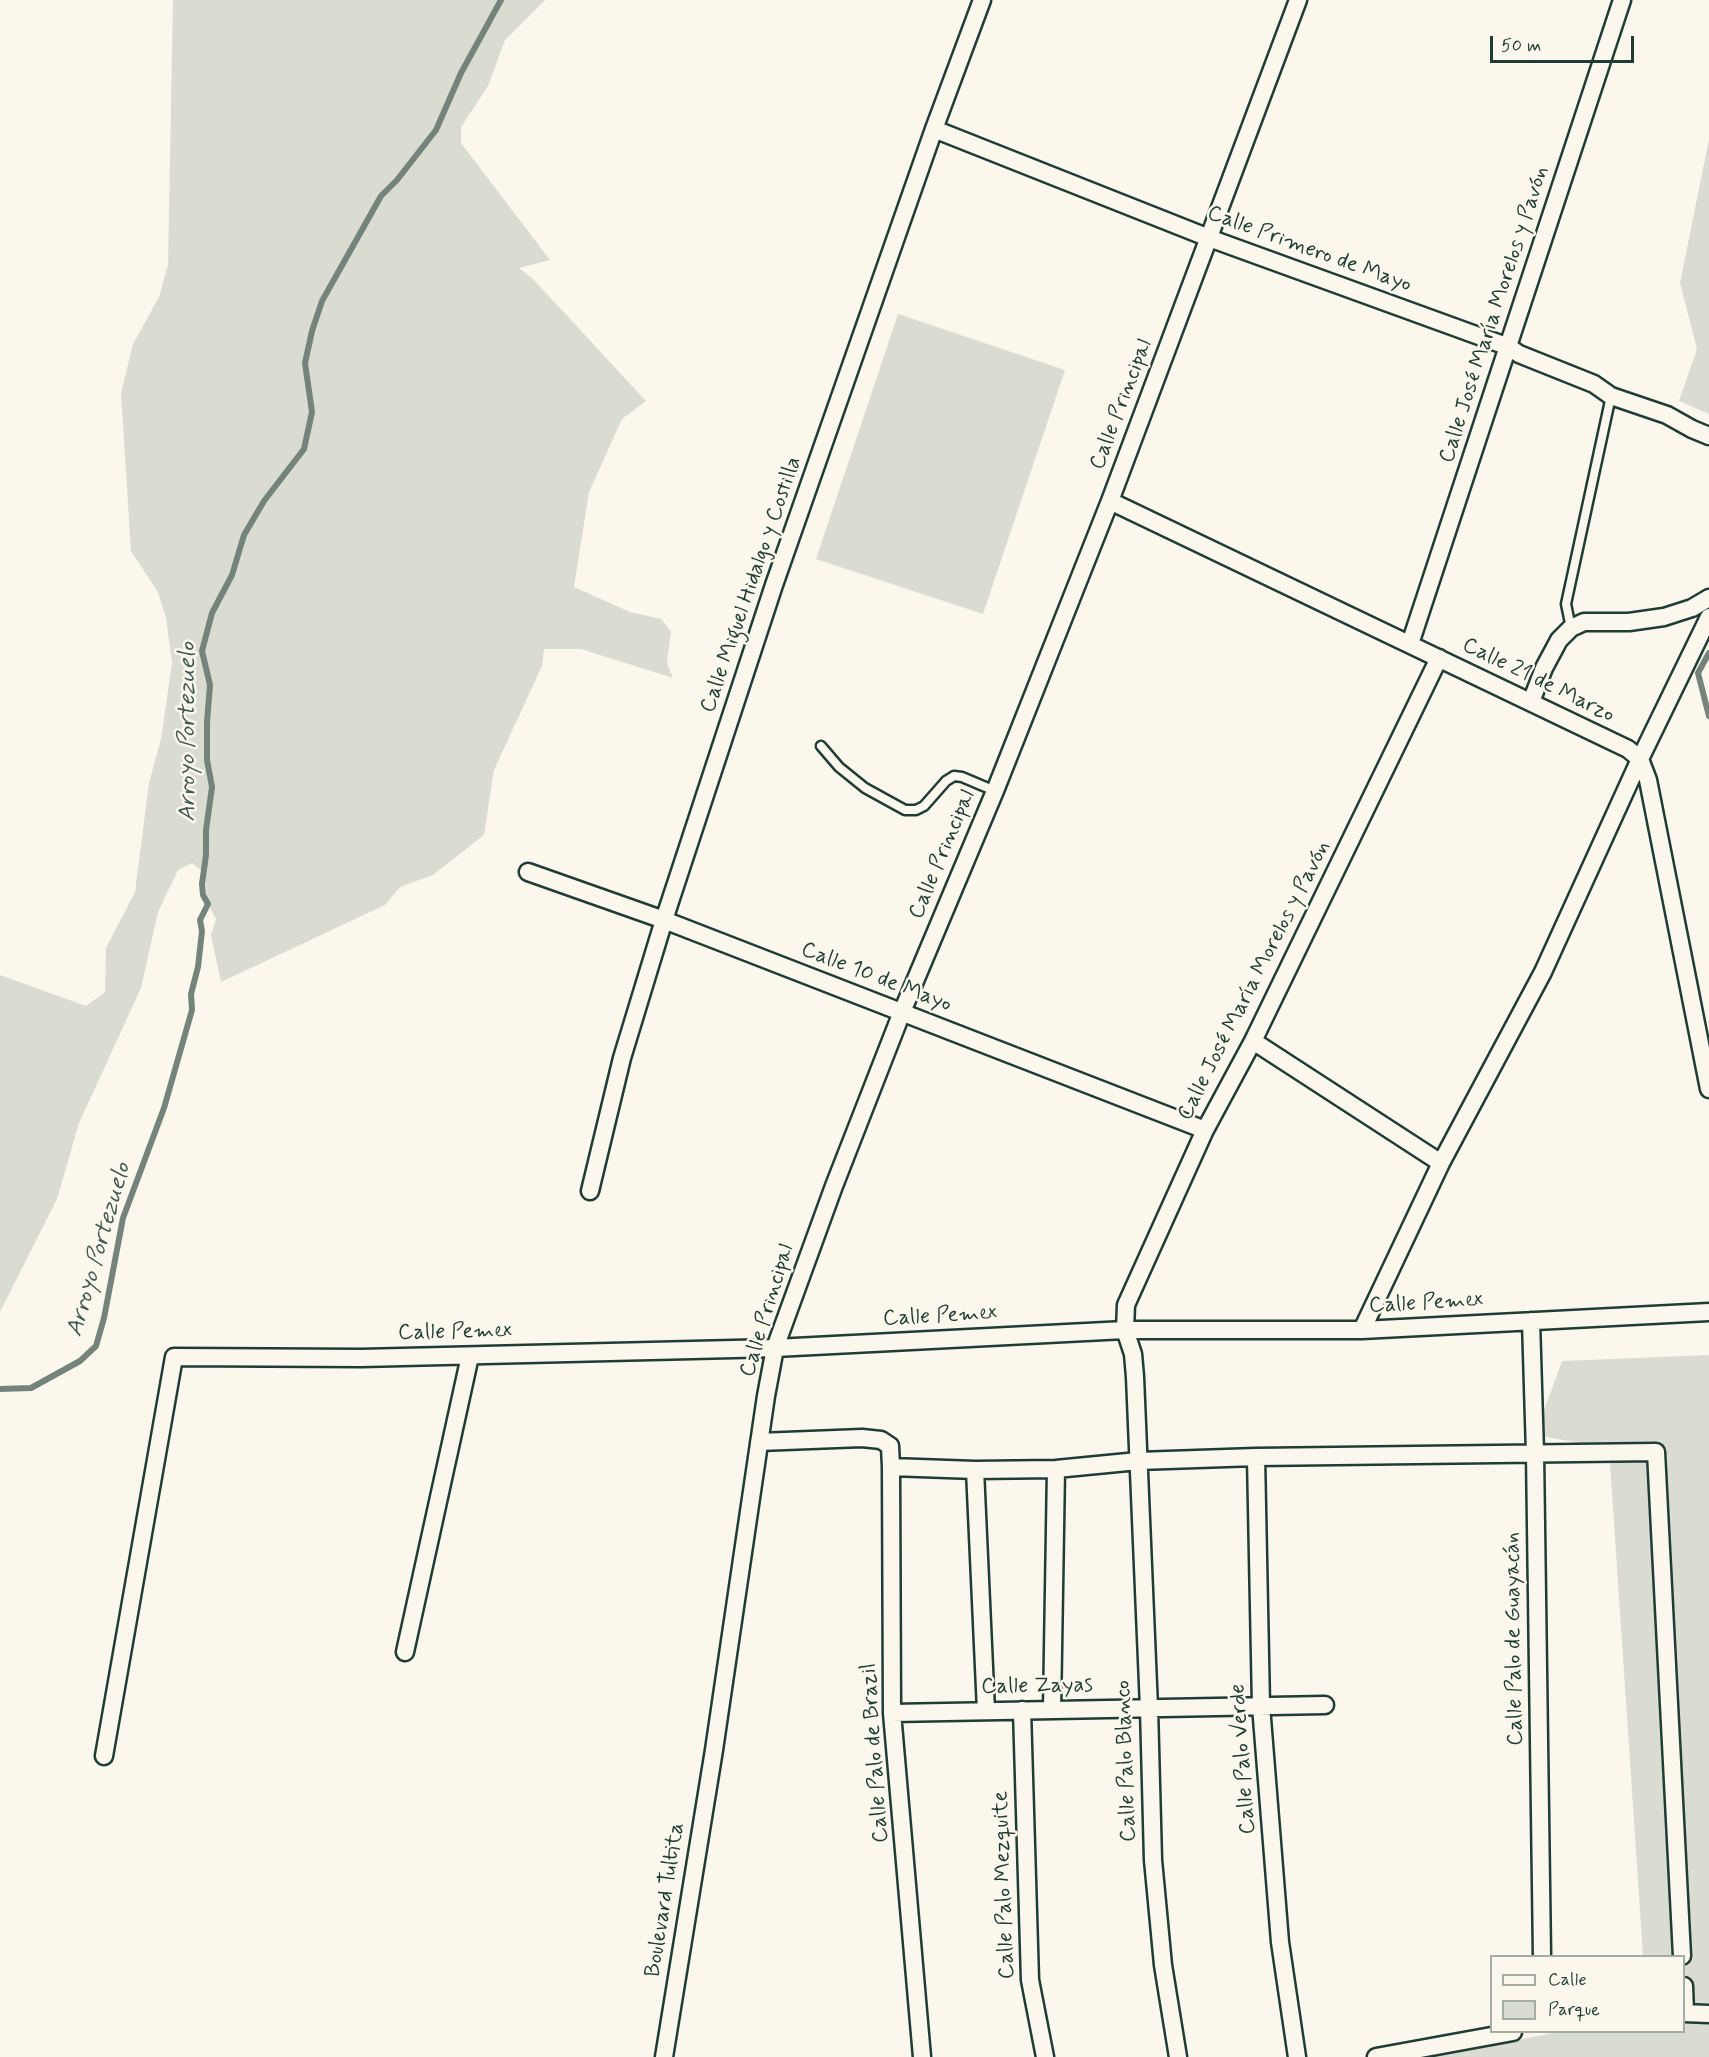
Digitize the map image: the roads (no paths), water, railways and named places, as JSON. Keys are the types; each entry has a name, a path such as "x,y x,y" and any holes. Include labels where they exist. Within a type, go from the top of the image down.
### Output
{"street":[{"name":"Calle Miguel Hidalgo y Costilla","path":"590,1191 622,1058 664,920 774,585 981,0"},
{"name":"Calle Principal","path":"714,1750 775,1348 834,1186 902,1012 995,791 1110,501 1298,0"},
{"name":"Calle José María Morelos y Pavón","path":"1410,644 1621,0"},
{"name":"Calle Primero de Mayo","path":"934,129 1209,238 1509,347 1519,354 1594,384 1611,396 1667,415 1709,436"},
{"name":"Calle 21 de Marzo","path":"1110,501 1628,749 1640,759"},
{"path":"1531,702 1544,668 1559,640 1571,628 1584,622 1629,622 1664,617 1692,608 1709,598"},
{"path":"1362,1330 1441,1163 1543,972 1640,759 1709,617"},
{"name":"Calle José María Morelos y Pavón","path":"1125,1330 1126,1305 1205,1130 1253,1041 1439,658"},
{"path":"1640,759 1648,780 1709,1089"},
{"name":"Calle 10 de Mayo","path":"528,872 664,920 1205,1130"},
{"path":"1253,1041 1441,1163"},
{"name":"Calle Pemex","path":"104,1756 174,1357 470,1356 775,1348 1125,1330 1362,1330 1709,1312"},
{"name":"Calle Palo de Guayacán","path":"1531,1321 1542,1955"},
{"name":"Calle Palo Blanco","path":"1125,1330 1133,1354 1149,1708 1152,1860 1163,1965 1178,2057"},
{"path":"405,1652 470,1356"},
{"name":"Calle Palo de Brazil","path":"759,1442 862,1438 881,1440 890,1446 892,1713 922,2057"},
{"path":"891,1467 975,1470 1056,1469 1138,1461 1256,1457 1656,1452 1682,1955"},
{"name":"Calle Palo Verde","path":"1256,1457 1261,1706 1280,1942 1297,2057"},
{"path":"1052,1710 1056,1469"},
{"path":"975,1470 986,1711"},
{"name":"Calle Zayas","path":"892,1713 1325,1705"},
{"name":"Calle Palo Mezquite","path":"1022,1710 1030,1980 1045,2057"},
{"name":"Boulevard Tultita","path":"664,2057 714,1750"},
{"path":"1685,2013 1709,2014"},
{"path":"1376,2057 1503,2033"}],"lane":[{"path":"1571,628 1566,604 1611,396"},
{"path":"821,746 839,767 865,788 905,810 916,810 924,806 946,780 954,776 995,791"}],"waterway":[{"name":"Arroyo Portezuelo","path":"0,1389 31,1388 80,1361 96,1346 104,1318 123,1218 164,1108 192,1010 191,994 198,967 202,931 200,920 208,904 203,895 202,884 212,787 207,760 210,685 202,651 212,613 232,575 244,535 264,501 304,449 312,412 305,363 322,301 381,196 397,180 436,130 461,73 501,0"},
{"path":"1709,653 1698,673 1709,716"}]}
